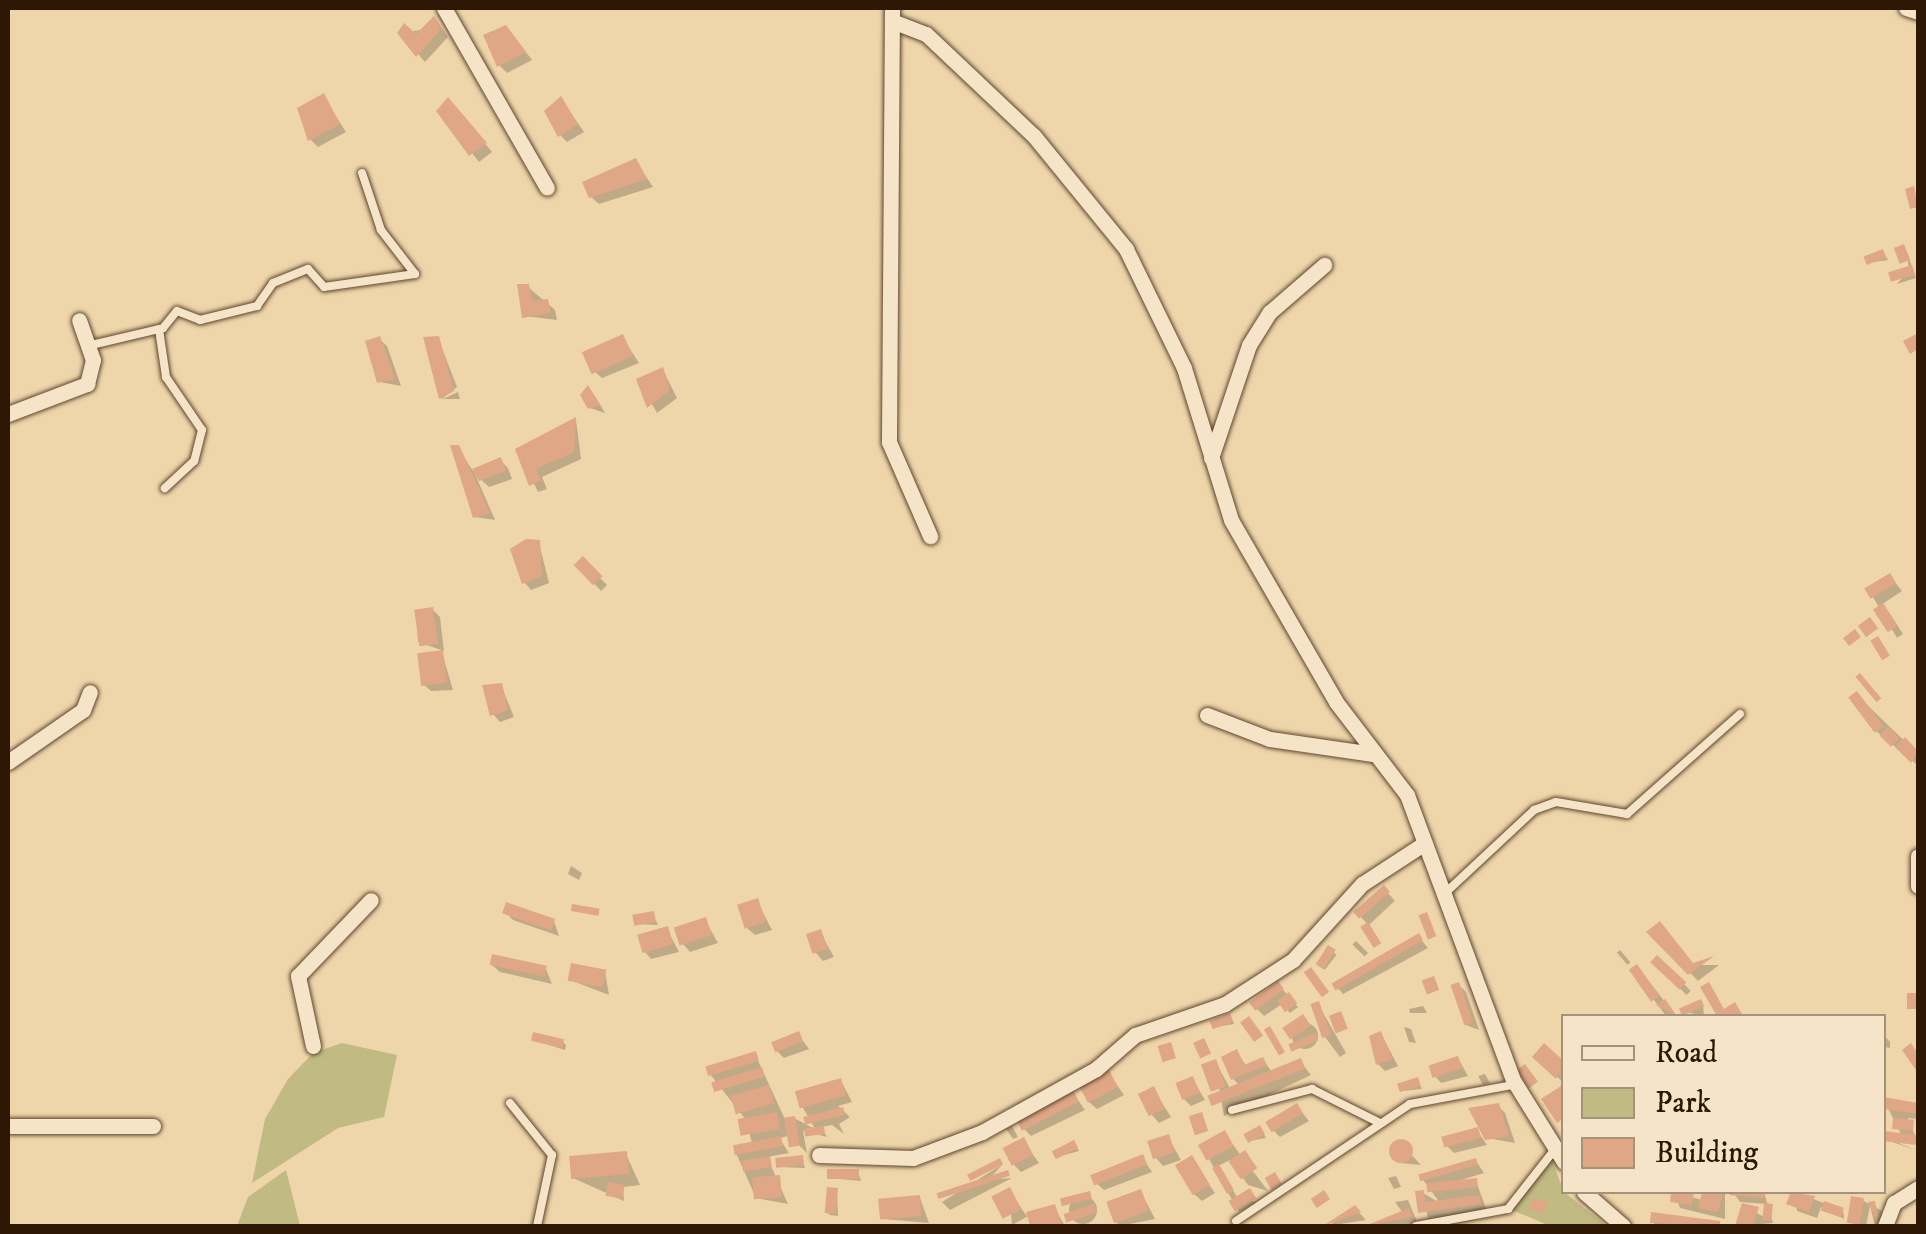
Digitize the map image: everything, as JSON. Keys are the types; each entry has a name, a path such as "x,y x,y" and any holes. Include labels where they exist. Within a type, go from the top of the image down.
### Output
{"street":[{"path":"444,8 547,188"},
{"path":"1906,8 1918,12"},
{"path":"892,14 949,54 1084,191 1160,310 1231,520 1373,754 1407,794 1518,1085 1559,1156"},
{"path":"892,14 890,442 930,536"},
{"path":"1210,458 1249,344 1270,312 1324,265"},
{"path":"8,414 88,384 88,346 79,320"},
{"path":"8,762 83,710 90,692"},
{"path":"1207,715 1270,738 1373,754"},
{"path":"819,1155 913,1158 970,1138 1096,1069 1135,1035 1226,1004 1293,960 1362,884 1425,843"},
{"path":"1918,856 1918,886"},
{"path":"314,1046 298,976 371,900"},
{"path":"8,1126 153,1126"},
{"path":"1886,1226 1894,1203 1918,1188"},
{"path":"1586,1194 1623,1226"}],"lane":[{"path":"88,346 158,329 178,311 200,320 257,306 274,283 308,268 324,287 415,274 382,230 362,173"},
{"path":"158,329 166,377 202,430 194,462 165,488"},
{"path":"1443,895 1534,810 1556,802 1627,814 1740,714"},
{"path":"1236,1221 1378,1122 1462,1090 1518,1085"},
{"path":"1232,1110 1312,1089 1378,1122"},
{"path":"510,1103 552,1155 536,1226"},
{"path":"1416,1226 1508,1209 1559,1156"}],"green space":[{"path":"342,1043 397,1055 384,1117 338,1128 252,1183 265,1119 288,1079 313,1053"},
{"path":"1551,1158 1561,1194 1567,1194 1607,1226 1550,1226 1512,1210"},
{"path":"286,1170 300,1226 237,1226 248,1197"}],"building":[{"path":"434,16 442,28 416,57 397,33 404,23 416,34"},
{"path":"506,25 526,52 497,67 483,35"},
{"path":"324,93 340,124 308,141 297,108"},
{"path":"561,96 578,124 558,137 544,111"},
{"path":"448,97 487,143 469,156 436,111"},
{"path":"636,158 647,179 589,198 582,182"},
{"path":"1914,186 1918,207 1910,209 1905,189"},
{"path":"1904,244 1910,260 1900,264 1894,248"},
{"path":"1883,249 1886,257 1867,265 1863,257"},
{"path":"1912,265 1915,275 1891,282 1888,272"},
{"path":"517,284 529,284 532,301 548,299 551,313 522,318"},
{"path":"1918,333 1918,349 1910,354 1903,341"},
{"path":"623,334 633,356 592,374 582,352"},
{"path":"380,336 395,379 377,383 365,341"},
{"path":"439,336 454,391 439,399 423,337"},
{"path":"663,367 670,390 647,408 636,379"},
{"path":"588,385 600,405 588,409 580,395"},
{"path":"576,417 574,452 536,469 541,481 529,486 515,449"},
{"path":"450,445 459,445 490,513 473,518"},
{"path":"501,457 506,471 479,481 472,469"},
{"path":"526,539 540,540 542,576 522,584 510,549"},
{"path":"583,556 602,576 593,585 574,565"},
{"path":"1890,573 1896,583 1870,599 1864,588"},
{"path":"1883,603 1898,626 1888,632 1873,610"},
{"path":"433,607 438,644 419,646 414,610"},
{"path":"1870,617 1878,628 1866,637 1858,626"},
{"path":"1855,629 1861,637 1849,646 1843,638"},
{"path":"1878,636 1890,656 1882,660 1870,641"},
{"path":"443,650 447,683 421,686 417,653"},
{"path":"1860,673 1881,698 1877,702 1855,677"},
{"path":"502,683 508,710 490,716 482,685"},
{"path":"1857,691 1883,726 1875,733 1848,698"},
{"path":"1888,727 1899,738 1891,747 1880,735"},
{"path":"1905,737 1918,751 1911,763 1895,747"},
{"path":"1384,885 1390,892 1359,919 1353,912"},
{"path":"758,898 766,922 745,929 737,905"},
{"path":"506,902 555,919 551,930 502,913"},
{"path":"572,904 600,909 598,916 571,911"},
{"path":"654,911 656,922 634,926 632,915"},
{"path":"1427,912 1436,936 1428,939 1419,915"},
{"path":"706,917 712,935 680,946 674,928"},
{"path":"1660,921 1693,963 1714,956 1688,975 1646,932"},
{"path":"1368,922 1381,943 1374,948 1360,927"},
{"path":"668,926 673,944 642,953 637,935"},
{"path":"821,929 828,949 813,954 806,934"},
{"path":"1419,933 1423,940 1336,990 1332,983"},
{"path":"1328,945 1336,950 1323,969 1316,965"},
{"path":"492,954 547,966 544,976 490,965"},
{"path":"1657,955 1686,982 1679,990 1650,962"},
{"path":"571,963 606,970 603,988 568,981"},
{"path":"1637,964 1659,996 1651,1002 1629,970"},
{"path":"1311,967 1329,992 1322,997 1304,972"},
{"path":"1434,976 1439,990 1427,995 1422,980"},
{"path":"1278,981 1284,989 1255,1011 1249,1003"},
{"path":"1459,982 1473,1023 1464,1026 1450,985"},
{"path":"1709,982 1724,1009 1735,1002 1742,1014 1716,1014 1700,987"},
{"path":"1289,992 1297,1003 1285,1012 1277,1001"},
{"path":"1907,993 1918,993 1918,1009 1907,1009"},
{"path":"1665,999 1676,1014 1673,1014 1656,1005"},
{"path":"1701,999 1704,1006 1681,1014 1679,1008"},
{"path":"1319,1001 1331,1035 1322,1038 1310,1004"},
{"path":"1341,1011 1348,1029 1336,1033 1329,1016"},
{"path":"1230,1013 1233,1021 1213,1029 1209,1021"},
{"path":"1303,1014 1311,1026 1290,1040 1282,1028"},
{"path":"1249,1016 1263,1035 1254,1042 1240,1022"},
{"path":"1270,1026 1285,1052 1279,1055 1264,1030"},
{"path":"799,1031 803,1041 775,1052 771,1042"},
{"path":"1381,1031 1392,1059 1376,1065 1369,1036"},
{"path":"533,1032 564,1039 562,1048 531,1041"},
{"path":"1315,1033 1318,1040 1291,1052 1288,1044"},
{"path":"1204,1038 1211,1053 1200,1058 1193,1043"},
{"path":"1171,1042 1176,1058 1163,1062 1158,1046"},
{"path":"1544,1043 1561,1058 1556,1079 1532,1057"},
{"path":"1911,1043 1918,1054 1918,1073 1902,1050"},
{"path":"1237,1049 1244,1065 1263,1057 1267,1065 1231,1080 1221,1057"},
{"path":"756,1051 759,1061 708,1076 705,1066"},
{"path":"1458,1056 1462,1068 1433,1078 1429,1066"},
{"path":"1301,1058 1305,1068 1211,1106 1207,1096"},
{"path":"1216,1059 1226,1086 1211,1092 1201,1064"},
{"path":"1525,1064 1538,1082 1529,1088 1516,1070"},
{"path":"762,1067 765,1077 714,1092 711,1082"},
{"path":"1109,1070 1118,1087 1088,1103 1079,1086"},
{"path":"1193,1076 1200,1093 1182,1100 1175,1083"},
{"path":"1418,1077 1421,1086 1400,1092 1397,1084"},
{"path":"841,1078 846,1095 800,1109 795,1091"},
{"path":"769,1085 774,1103 736,1114 731,1096"},
{"path":"1154,1086 1165,1108 1149,1116 1138,1094"},
{"path":"1561,1086 1561,1120 1557,1123 1541,1099"},
{"path":"1073,1090 1079,1102 1022,1131 1016,1119"},
{"path":"1886,1097 1918,1103 1918,1114 1886,1109"},
{"path":"1297,1103 1303,1113 1271,1132 1265,1122"},
{"path":"1499,1103 1509,1136 1485,1140 1468,1108"},
{"path":"843,1107 845,1115 805,1125 803,1117"},
{"path":"777,1112 780,1129 741,1136 738,1119"},
{"path":"1202,1112 1208,1131 1195,1135 1189,1116"},
{"path":"795,1116 800,1146 789,1147 784,1118"},
{"path":"1893,1118 1914,1120 1913,1131 1892,1129"},
{"path":"1260,1125 1265,1134 1248,1143 1243,1134"},
{"path":"824,1126 825,1134 805,1136 804,1128"},
{"path":"1478,1127 1481,1138 1444,1147 1441,1137"},
{"path":"1225,1130 1234,1146 1207,1161 1198,1145"},
{"path":"1886,1131 1918,1135 1917,1145 1886,1141"},
{"path":"1169,1134 1175,1152 1153,1159 1147,1141"},
{"path":"781,1136 783,1146 735,1155 733,1145"},
{"path":"1024,1137 1033,1155 1012,1166 1003,1148"},
{"path":"1401,1139 1410,1142 1410,1160 1401,1163 1392,1160 1389,1151 1392,1142"},
{"path":"1074,1140 1078,1148 1056,1159 1052,1151"},
{"path":"1245,1150 1257,1168 1241,1179 1228,1161"},
{"path":"627,1151 629,1174 571,1179 569,1156"},
{"path":"1143,1154 1147,1164 1094,1186 1090,1175"},
{"path":"803,1155 804,1165 776,1168 775,1158"},
{"path":"1192,1155 1210,1185 1193,1195 1175,1165"},
{"path":"770,1156 772,1167 743,1172 741,1161"},
{"path":"1000,1158 1003,1164 970,1181 967,1175"},
{"path":"1476,1158 1478,1165 1420,1181 1418,1175"},
{"path":"1219,1164 1234,1190 1227,1194 1212,1168"},
{"path":"827,1169 859,1169 859,1179 827,1179"},
{"path":"1008,1170 1010,1176 939,1199 937,1193"},
{"path":"1275,1172 1282,1184 1272,1190 1265,1178"},
{"path":"780,1175 782,1197 754,1199 752,1177"},
{"path":"1477,1178 1478,1187 1427,1192 1426,1183"},
{"path":"608,1182 625,1185 622,1199 606,1196"},
{"path":"827,1187 838,1188 836,1214 825,1213"},
{"path":"1010,1187 1021,1209 1003,1219 991,1197"},
{"path":"1250,1188 1256,1198 1235,1211 1229,1201"},
{"path":"1141,1189 1149,1211 1114,1223 1106,1202"},
{"path":"1324,1190 1330,1199 1317,1208 1311,1199"},
{"path":"1424,1190 1425,1202 1479,1195 1481,1204 1418,1213 1415,1191"},
{"path":"1090,1191 1092,1199 1062,1206 1060,1198"},
{"path":"1671,1194 1694,1194 1692,1205 1670,1202"},
{"path":"1702,1194 1722,1194 1718,1212 1698,1208"},
{"path":"1730,1194 1765,1194 1764,1198"},
{"path":"1790,1194 1815,1196 1809,1212 1786,1204"},
{"path":"920,1195 922,1216 880,1220 878,1199"},
{"path":"1851,1196 1864,1198 1860,1225 1847,1223"},
{"path":"1532,1198 1548,1202 1545,1214 1529,1210"},
{"path":"1824,1201 1844,1208 1841,1217 1821,1210"},
{"path":"1875,1201 1880,1226 1868,1202"},
{"path":"1742,1203 1759,1207 1753,1226 1735,1226"},
{"path":"1764,1203 1773,1204 1771,1221 1762,1220"},
{"path":"1055,1204 1062,1226 1030,1226 1026,1212"},
{"path":"1094,1204 1097,1213 1066,1222 1064,1214"},
{"path":"1355,1205 1361,1212 1323,1226"},
{"path":"1409,1208 1412,1217 1365,1226"},
{"path":"1651,1212 1720,1221 1720,1226 1650,1223"}]}
